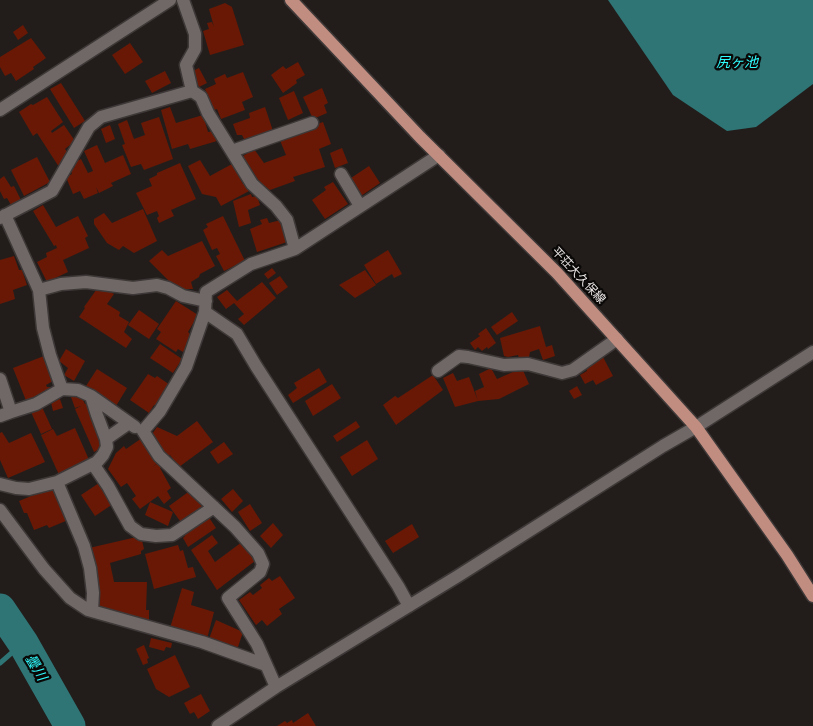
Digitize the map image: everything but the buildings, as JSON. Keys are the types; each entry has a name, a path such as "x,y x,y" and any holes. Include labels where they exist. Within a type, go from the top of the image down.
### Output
{"main road":[{"name":"平荘大久保線","path":"291,0 420,137 557,273 696,427 787,555 813,596"}],"street":[{"path":"0,110 170,0"},
{"path":"183,0 194,34 195,48 186,64 192,91 201,97 208,113 252,184 276,206 287,220 295,249"},
{"path":"62,389 50,355 39,290 3,217 52,191 89,128 101,117 192,91"},
{"path":"232,151 312,123"},
{"path":"143,431 160,411 186,366 206,306 206,292 251,264 295,249 439,155"},
{"path":"341,174 360,206"},
{"path":"39,290 61,284 86,282 133,288 157,285 168,288 206,306 237,334 409,606"},
{"path":"438,371 459,356 468,356 504,365 528,364 562,373 573,370 617,338"},
{"path":"218,726 276,687 458,576 813,352"},
{"path":"0,379 6,414 36,404 62,389 78,390 91,396 143,431 159,456 235,527 258,553 262,564 260,572 228,598 257,644 276,687"},
{"path":"0,484 29,489 57,482 97,462 103,456 106,439 91,396"},
{"path":"106,439 129,423"},
{"path":"93,464 108,486 130,526 141,534 156,536 172,535 214,507"},
{"path":"57,482 84,546 90,568 93,593 92,611"},
{"path":"0,510 44,569 70,598 88,610 202,642 266,665"}],"water":[{"name":"尻ヶ池","path":"608,0 813,0 813,84 756,127 727,131 673,95"}],"waterway":[{"name":"曇川","path":"0,609 23,643 70,726"},
{"path":"0,663 23,643"}]}
